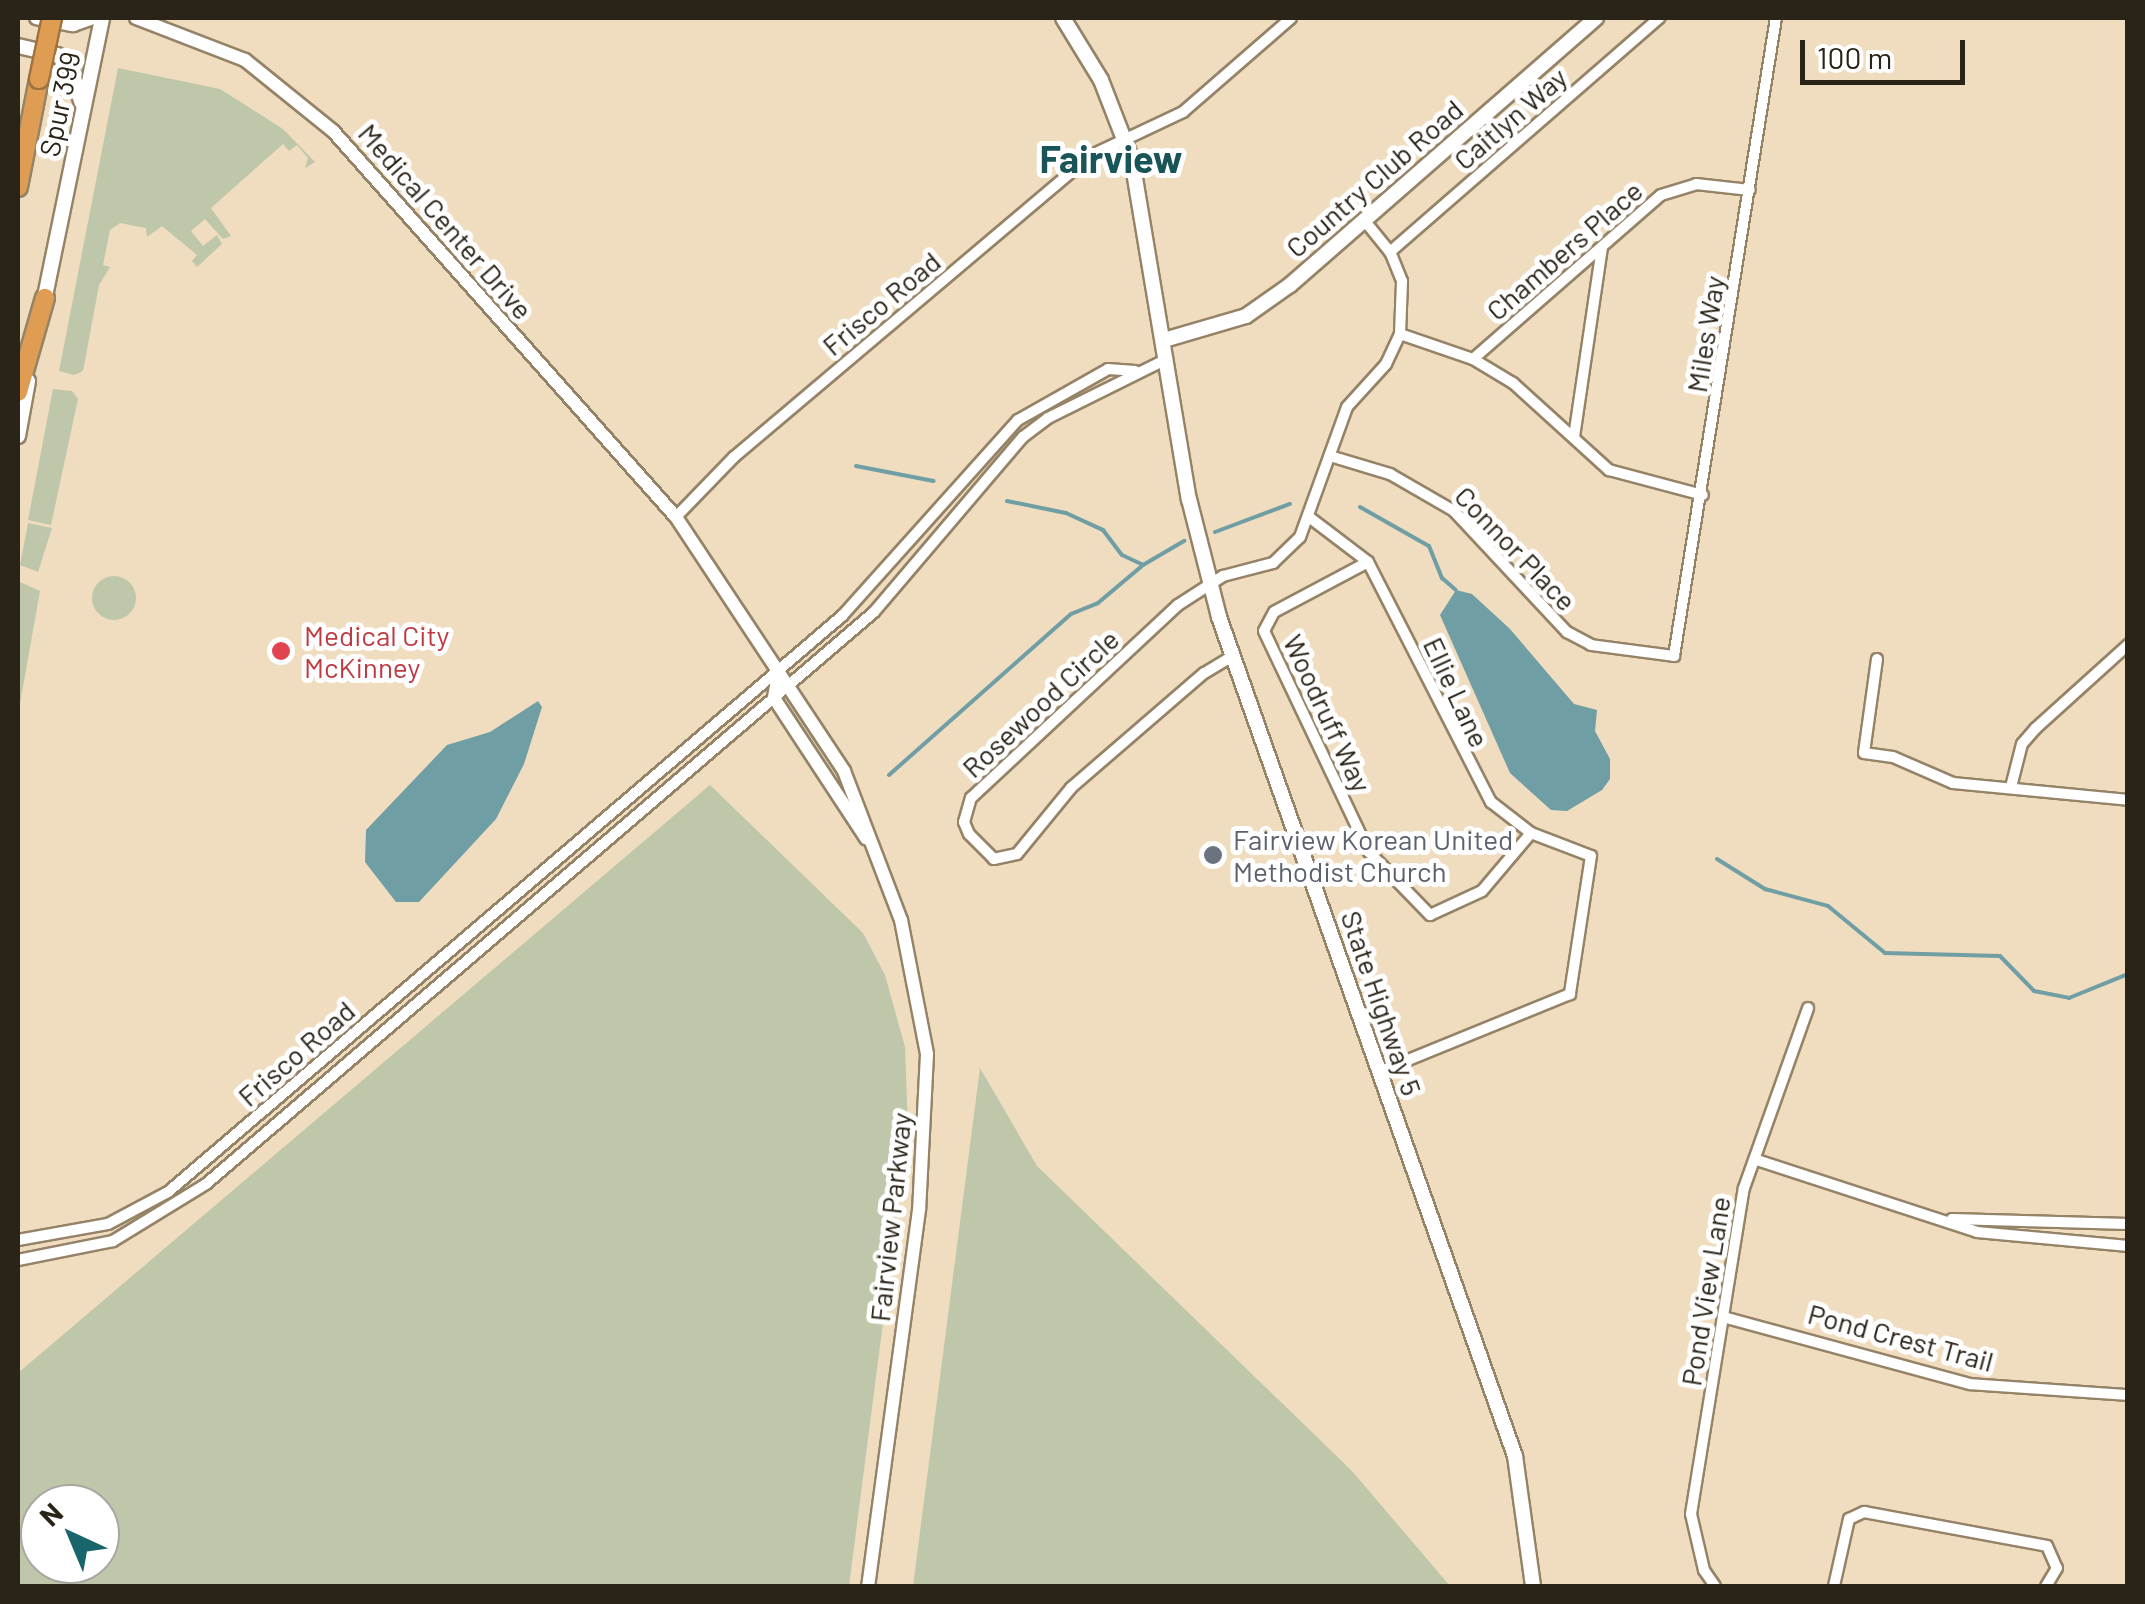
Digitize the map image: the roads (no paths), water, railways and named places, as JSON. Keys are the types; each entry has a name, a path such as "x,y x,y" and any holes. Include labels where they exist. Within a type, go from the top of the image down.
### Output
{"highway":[{"path":"18,187 52,18"},
{"path":"18,392 45,298"}],"main road":[{"name":"Spur 399","path":"18,436 102,18"},
{"name":"State Highway 5","path":"1063,18 1102,80 1126,140 1210,582 1232,657 1515,1456 1528,1513 1533,1586"},
{"name":"Country Club Road","path":"1164,340 1246,316 1364,220 1596,18"},
{"path":"18,46 58,55 70,66 83,112"}],"street":[{"path":"36,18 73,25 92,18"},
{"name":"Medical Center Drive","path":"136,18 232,52 306,104 676,517"},
{"name":"Frisco Road","path":"676,517 734,456 1092,155 1183,112 1290,18"},
{"name":"Caitlyn Way","path":"1390,252 1659,18"},
{"name":"Miles Way","path":"1674,656 1703,495 1776,18"},
{"name":"Chambers Place","path":"1473,360 1602,246 1680,186 1750,190"},
{"path":"1210,582 1273,563 1300,537 1347,407 1386,364 1400,334 1404,298 1390,252 1364,220"},
{"path":"1574,437 1602,246"},
{"path":"1400,334 1473,360 1541,403 1590,456 1634,481 1703,495"},
{"path":"18,1260 87,1251 176,1207 874,612 954,514 1048,418 1135,371 1167,359"},
{"name":"Frisco Road","path":"18,1240 108,1224 168,1192 880,579 940,504 1039,404 1108,369 1135,371"},
{"name":"Connor Place","path":"1330,456 1390,474 1454,511 1567,632 1592,644 1674,656"},
{"path":"940,504 954,514"},
{"name":"Fairview Parkway","path":"676,517 844,771 878,857 916,979 928,1095 919,1210 868,1586"},
{"name":"Ellie Lane","path":"1309,518 1368,562 1474,779 1490,802 1531,833 1591,856 1570,994 1379,1072"},
{"name":"Woodruff Way","path":"1368,562 1265,620 1264,631 1369,852 1430,916 1482,891 1531,833"},
{"name":"Rosewood Circle","path":"1210,582 972,798 964,822 970,834 994,859 1017,854 1071,788 1204,673 1232,657"},
{"path":"2012,788 2022,744 2128,645"},
{"path":"1877,659 1864,753 1894,757 1953,783 2128,800"},
{"path":"774,698 779,669"},
{"name":"Fairview Parkway","path":"774,698 878,857"},
{"path":"613,809 626,824"},
{"path":"405,988 418,1003"},
{"name":"Pond View Lane","path":"1715,1586 1704,1570 1691,1514 1744,1188 1808,1008"},
{"path":"1756,1160 2032,1242 2128,1246"},
{"path":"168,1192 176,1207"},
{"path":"1950,1220 2128,1224"},
{"name":"Pond Crest Trail","path":"1724,1317 1970,1384 2128,1395"},
{"path":"1834,1586 1849,1520 1864,1512 2047,1546 2057,1568 2046,1586"}],"water":[{"path":"1456,590 1472,594 1510,629 1574,704 1597,710 1595,731 1610,759 1610,779 1602,790 1567,811 1551,810 1510,773 1440,615"},
{"path":"538,701 542,707 524,764 496,819 419,902 396,902 365,862 366,830 447,745 490,732"}],"waterway":[{"path":"856,466 934,481"},
{"path":"1007,501 1066,513 1103,530 1122,555 1143,565 1184,541"},
{"path":"1215,532 1290,504"},
{"path":"1360,507 1429,546 1442,578 1456,590"},
{"path":"889,775 1071,614 1098,603 1143,565"},
{"path":"1717,859 1765,889 1828,906 1885,953 2000,956 2034,991 2069,998 2128,974"}],"place":[{"name":"Medical City McKinney","path":"281,651"},
{"name":"Fairview Korean United Methodist Church","path":"1213,855"}],"district":[{"name":"Fairview","path":"1111,159"}]}
